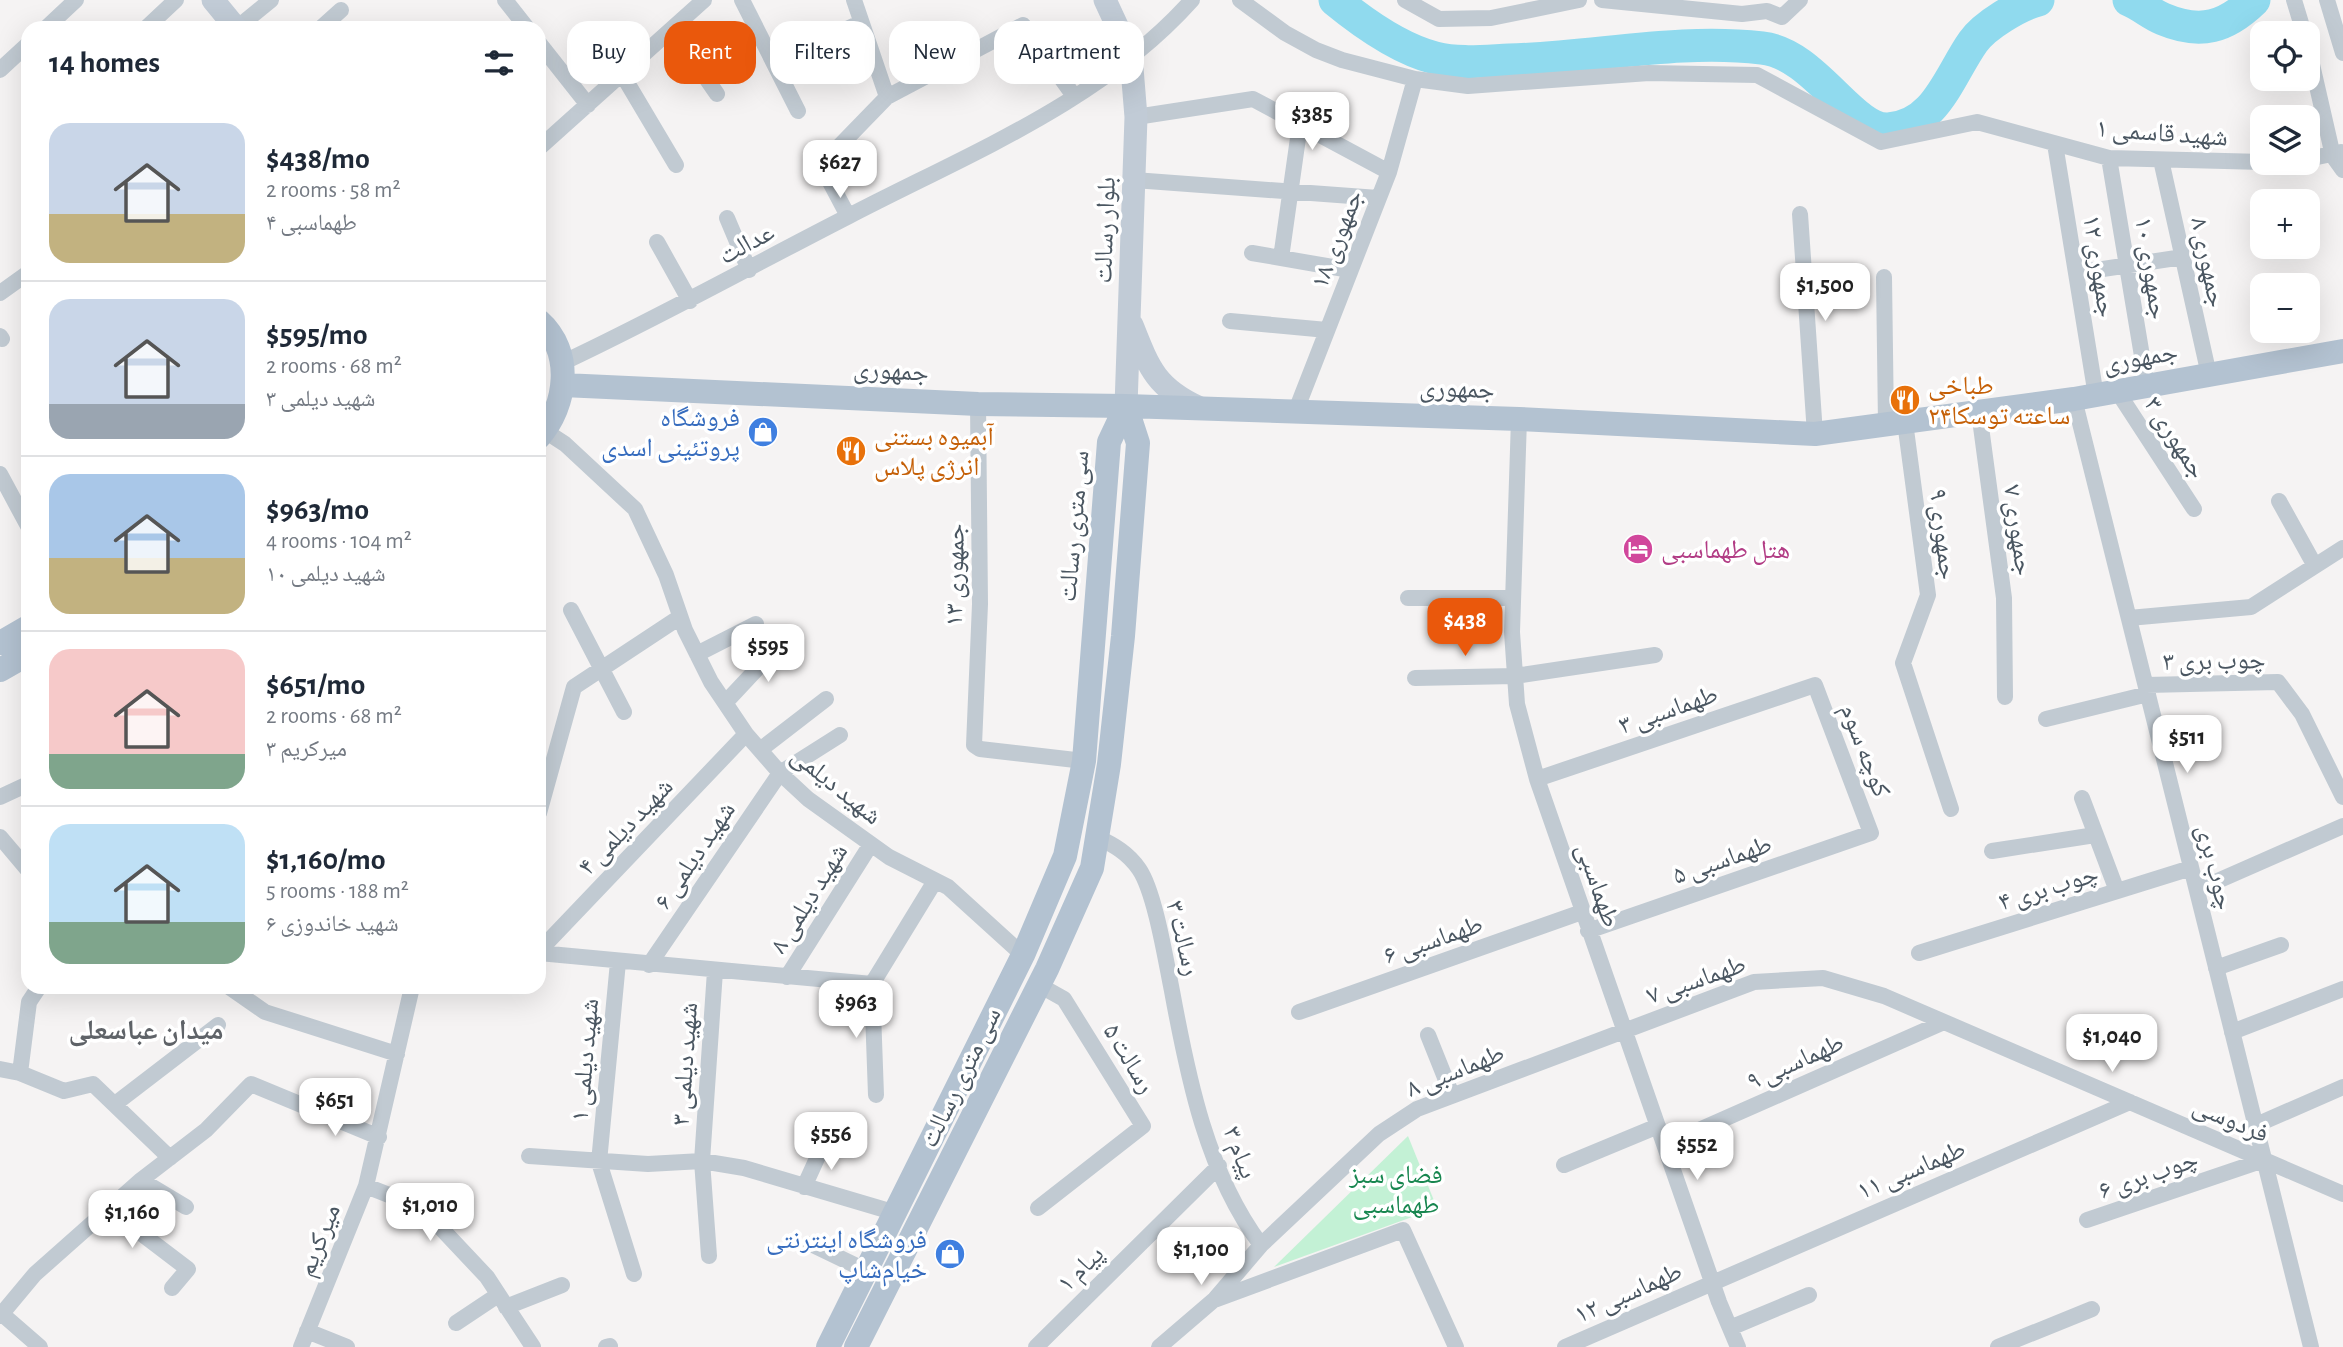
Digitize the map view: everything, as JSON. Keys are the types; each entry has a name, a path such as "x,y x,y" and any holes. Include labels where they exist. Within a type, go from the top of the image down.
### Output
{"main road":[{"path":"213,0 231,21"},
{"path":"1105,0 1115,21"},
{"name":"بلوار رسالت","path":"1126,405 1136,117 1133,84"},
{"path":"1129,318 1160,382 1174,396 1203,409"},
{"path":"546,331 555,343 563,374 559,406 546,427"},
{"name":"جمهوری","path":"563,374 978,404 1126,405 1519,419 1815,434 2096,395 2343,351"},
{"name":"سی متری رسالت","path":"828,1347 936,1135 1023,955 1065,856 1084,761 1109,442 1126,405"},
{"name":"سی متری رسالت","path":"856,1347 1039,985 1092,868 1123,636 1138,443 1126,405"},
{"path":"0,643 21,630"},
{"path":"0,670 21,658"},
{"path":"936,1135 959,1147"}],"street":[{"path":"54,21 76,0"},
{"path":"154,21 176,0"},
{"path":"246,21 271,0"},
{"path":"505,0 522,21"},
{"path":"682,21 704,0"},
{"path":"742,0 770,54"},
{"path":"854,0 859,21"},
{"name":"عدالت","path":"1144,44 1192,0"},
{"path":"1240,0 1285,33 1317,50 1342,60 1415,79"},
{"path":"1405,0 1439,19 1491,18 1579,0"},
{"path":"1491,18 1506,0"},
{"path":"1602,0 1746,7 1782,17 1800,0"},
{"path":"2327,0 2343,53"},
{"path":"329,21 341,10"},
{"path":"848,216 821,165 887,97 1023,25 1074,96"},
{"path":"650,49 664,37"},
{"path":"0,70 21,50"},
{"path":"546,52 588,105"},
{"path":"875,64 887,97"},
{"name":"۱ شهید قاسمی","path":"1415,79 1468,86 1649,73 1757,75 1881,142 1977,122 2109,158 2250,162"},
{"name":"جمهوری ۱۸","path":"1295,413 1388,172 1415,79"},
{"path":"546,142 611,84"},
{"path":"628,84 676,165"},
{"path":"711,84 717,93"},
{"path":"785,84 798,111"},
{"name":"عدالت","path":"563,374 690,301 848,216 1032,123 1091,84"},
{"path":"2320,90 2343,170"},
{"path":"1136,117 1253,99 1388,172"},
{"path":"1281,258 1300,124"},
{"name":"۱۲ جمهوری","path":"2055,144 2096,395"},
{"path":"2320,157 2338,154"},
{"name":"۱۰ جمهوری","path":"2109,158 2147,386"},
{"name":"۸ جمهوری","path":"2161,160 2208,375"},
{"path":"1134,180 1378,198"},
{"path":"1800,214 1815,434"},
{"path":"727,218 749,270"},
{"path":"657,242 690,301"},
{"path":"1252,253 1350,270"},
{"path":"2076,273 2183,257"},
{"name":"۹ جمهوری","path":"1884,276 1896,423 1928,595 1903,663 1951,808"},
{"path":"0,293 21,278"},
{"path":"1230,321 1327,330"},
{"name":"۳ جمهوری","path":"2096,395 2194,509"},
{"name":"چوب بری","path":"2096,395 2129,618 2311,1347"},
{"name":"۱۳ جمهوری","path":"978,404 979,604 974,746 980,749 1084,761"},
{"name":"۷ جمهوری","path":"1979,412 2004,598 2005,696"},
{"name":"طهماسبی","path":"1519,419 1513,598 1517,704 1537,779 1588,931 1712,1282 1738,1347"},
{"name":"شهید دیلمی","path":"546,436 565,444 635,509 666,575 680,617 697,654 746,734 780,773 808,799 871,844 948,887 1023,955"},
{"path":"0,474 21,513"},
{"path":"2279,501 2315,566"},
{"path":"2129,618 2251,607 2343,548"},
{"path":"1408,598 1513,598"},
{"path":"571,610 624,712"},
{"path":"546,788 574,687 680,617"},
{"path":"697,654 756,624"},
{"path":"725,703 784,640"},
{"path":"1415,678 1515,676 1656,656"},
{"name":"۳ چوب بری","path":"2147,690 2278,682 2302,714 2343,797"},
{"name":"۳ طهماسبی","path":"1537,779 1815,685"},
{"name":"کوچه سوم","path":"1815,685 1871,833"},
{"path":"2046,719 2147,690"},
{"path":"760,750 826,699"},
{"name":"۴ شهید دیلمی","path":"546,945 746,734"},
{"path":"780,773 840,735"},
{"name":"۶ شهید دیلمی","path":"649,965 780,773"},
{"path":"0,797 21,787"},
{"path":"2081,798 2117,891"},
{"path":"2197,890 2343,827"},
{"name":"۵ طهماسبی","path":"1588,931 1871,833"},
{"path":"1992,851 2095,835"},
{"path":"0,837 21,862"},
{"name":"۳ رسالت","path":"1097,837 1118,847 1140,870 1160,929 1187,1072"},
{"name":"۸ شهید دیلمی","path":"787,977 871,844"},
{"name":"۴ چوب بری","path":"1919,953 2191,868"},
{"path":"876,1095 872,984 935,881"},
{"name":"۶ طهماسبی","path":"1299,1012 1582,912"},
{"path":"2216,968 2281,945"},
{"path":"546,953 649,965 872,984"},
{"name":"شهید دیلمی ۱","path":"599,1162 618,962"},
{"name":"شهید دیلمی ۳","path":"709,1256 702,1161 715,971"},
{"name":"۷ طهماسبی","path":"1625,1030 1754,982 1823,978 1884,996 1944,1022"},
{"name":"۵ رسالت","path":"1038,1208 1143,1126 1064,999 1039,985"},
{"path":"2232,1032 2343,989"},
{"path":"20,1073 29,1002 34,994"},
{"path":"239,994 265,1012 397,1054"},
{"name":"میرکریم","path":"301,1347 366,1186 410,994"},
{"name":"فردوسی","path":"1944,1022 2343,1194"},
{"name":"۹ طهماسبی","path":"1665,1145 1944,1022"},
{"path":"115,1104 218,1025"},
{"name":"۸ طهماسبی","path":"1215,1299 1261,1245 1379,1134 1417,1109 1625,1030"},
{"path":"1428,1035 1452,1096"},
{"path":"0,1069 20,1073 64,1091 93,1084 170,1158"},
{"name":"۳ پیام","path":"1187,1072 1219,1166 1244,1223 1261,1245"},
{"path":"40,1347 1,1315 35,1274 141,1180 206,1130 251,1084 379,1137"},
{"path":"2256,1125 2343,1087"},
{"name":"۱۱ طهماسبی","path":"1712,1282 2130,1102"},
{"path":"1564,1165 1658,1126"},
{"path":"804,1187 824,1143"},
{"path":"529,1156 648,1164 702,1161 744,1168 896,1213"},
{"name":"۶ چوب بری","path":"2087,1220 2264,1160"},
{"path":"599,1162 634,1274"},
{"name":"۱ پیام","path":"1035,1347 1219,1166"},
{"path":"141,1180 186,1207"},
{"path":"366,1186 422,1208 487,1277 533,1347"},
{"path":"108,1209 188,1269 172,1289"},
{"path":"1159,1347 1215,1299 1403,1230 1456,1347"},
{"path":"811,1244 867,1270"},
{"name":"۱۲ طهماسبی","path":"1565,1347 1712,1282"},
{"path":"456,1323 502,1301 562,1285"},
{"path":"1730,1328 1809,1294"},
{"path":"1998,1347 2091,1309"},
{"path":"307,1331 346,1347"}],"green space":[{"name":"فضای سبز طهماسبی","path":"1408,1136 1437,1208 1274,1267"}],"waterway":[{"path":"1335,0 1395,42 1422,54 1453,61 1541,58 1699,45 1762,48 1781,53 1799,63 1860,118 1874,126 1888,129 1904,126 1930,109 1978,36 2012,11 2038,0"},
{"path":"2129,0 2163,19 2189,27 2212,26 2223,22 2254,0"}],"place":[{"name":"طباخی ۲۴ساعته توسکا","path":"1905,400"},
{"name":"فروشگاه پروتئینی اسدی","path":"763,432"},
{"name":"آبمیوه بستنی انرژی پلاس","path":"851,451"},
{"name":"هتل طهماسبی","path":"1638,549"},
{"name":"فروشگاه اینترنتی خیام‌شاپ","path":"950,1254"}],"district":[{"name":"میدان عباسعلی","path":"146,1029"}]}
